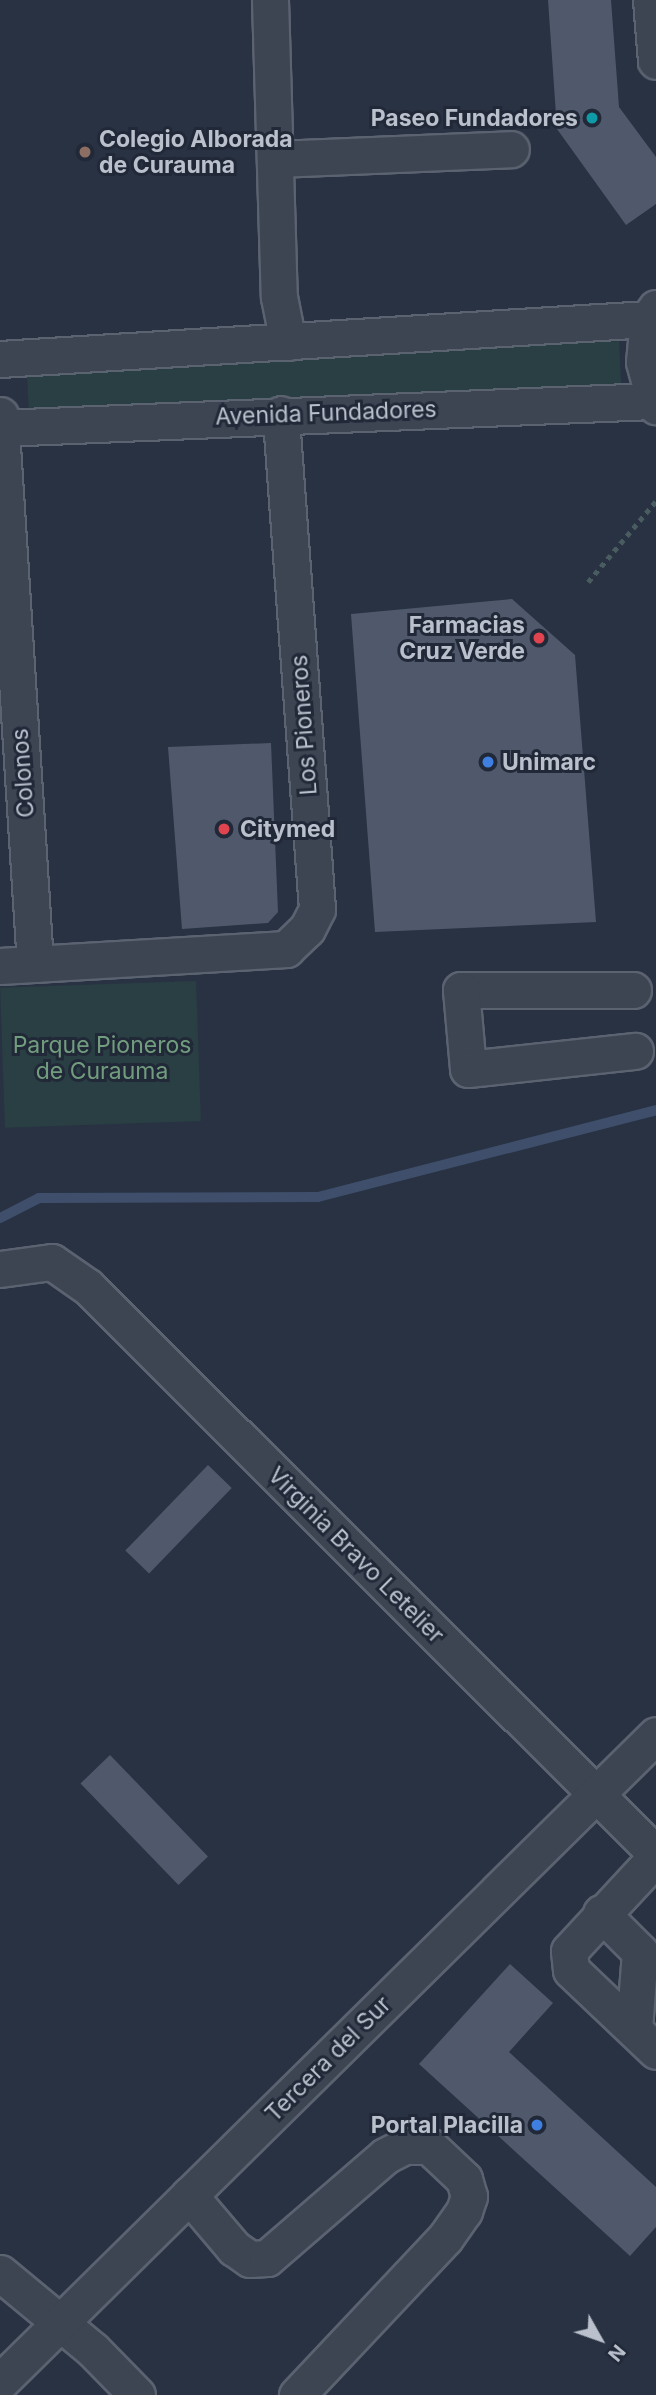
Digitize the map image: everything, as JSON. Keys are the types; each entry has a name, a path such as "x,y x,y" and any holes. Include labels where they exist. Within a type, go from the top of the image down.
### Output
{"street":[{"path":"270,0 279,297 288,342"},
{"path":"651,0 656,61"},
{"path":"276,159 511,149"},
{"name":"Avenida Fundadores","path":"0,359 288,342 652,313 644,362 654,403 281,414 0,428"},
{"name":"Los Pioneros","path":"0,966 286,949 307,929 317,909 281,414"},
{"name":"Colonos","path":"0,415 10,716 35,964"},
{"path":"633,990 461,990 467,1069 635,1051"},
{"name":"Virginia Bravo Letelier","path":"0,1269 52,1262 88,1286 656,1856"},
{"name":"Tercera del Sur","path":"0,2382 656,1735"},
{"path":"645,2040 571,1970 569,1951 656,1856"},
{"path":"601,1913 639,1952 645,2040"},
{"path":"189,2196 234,2248 250,2259 267,2258 385,2156 405,2146 429,2146 464,2179 468,2196 464,2211 445,2238 297,2395"},
{"path":"0,2273 60,2323 137,2395"}],"path":[{"path":"588,582 656,501"}],"green space":[{"path":"619,341 621,384 29,415 27,372"},
{"name":"Parque Pioneros de Curauma","path":"196,981 201,1121 5,1128 0,988"}],"building":[{"name":"Paseo Fundadores","path":"548,0 611,0 619,107 656,157 656,204 626,225 557,129"},
{"path":"512,599 575,655 596,922 375,932 351,614"},
{"name":"Citymed","path":"271,743 278,912 268,923 182,929 168,747"},
{"path":"208,1465 232,1488 149,1574 125,1551"},
{"path":"110,1755 208,1856 178,1885 81,1783"},
{"name":"Portal Placilla","path":"510,1964 553,2003 509,2052 656,2187 656,2227 630,2256 419,2064"}],"waterway":[{"path":"0,1218 39,1198 318,1197 656,1110"}],"place":[{"name":"Paseo Fundadores","path":"592,118"},
{"name":"Colegio Alborada de Curauma","path":"85,152"},
{"name":"Farmacias Cruz Verde","path":"539,638"},
{"name":"Unimarc","path":"488,762"},
{"name":"Citymed","path":"224,829"},
{"name":"Portal Placilla","path":"537,2125"}]}
